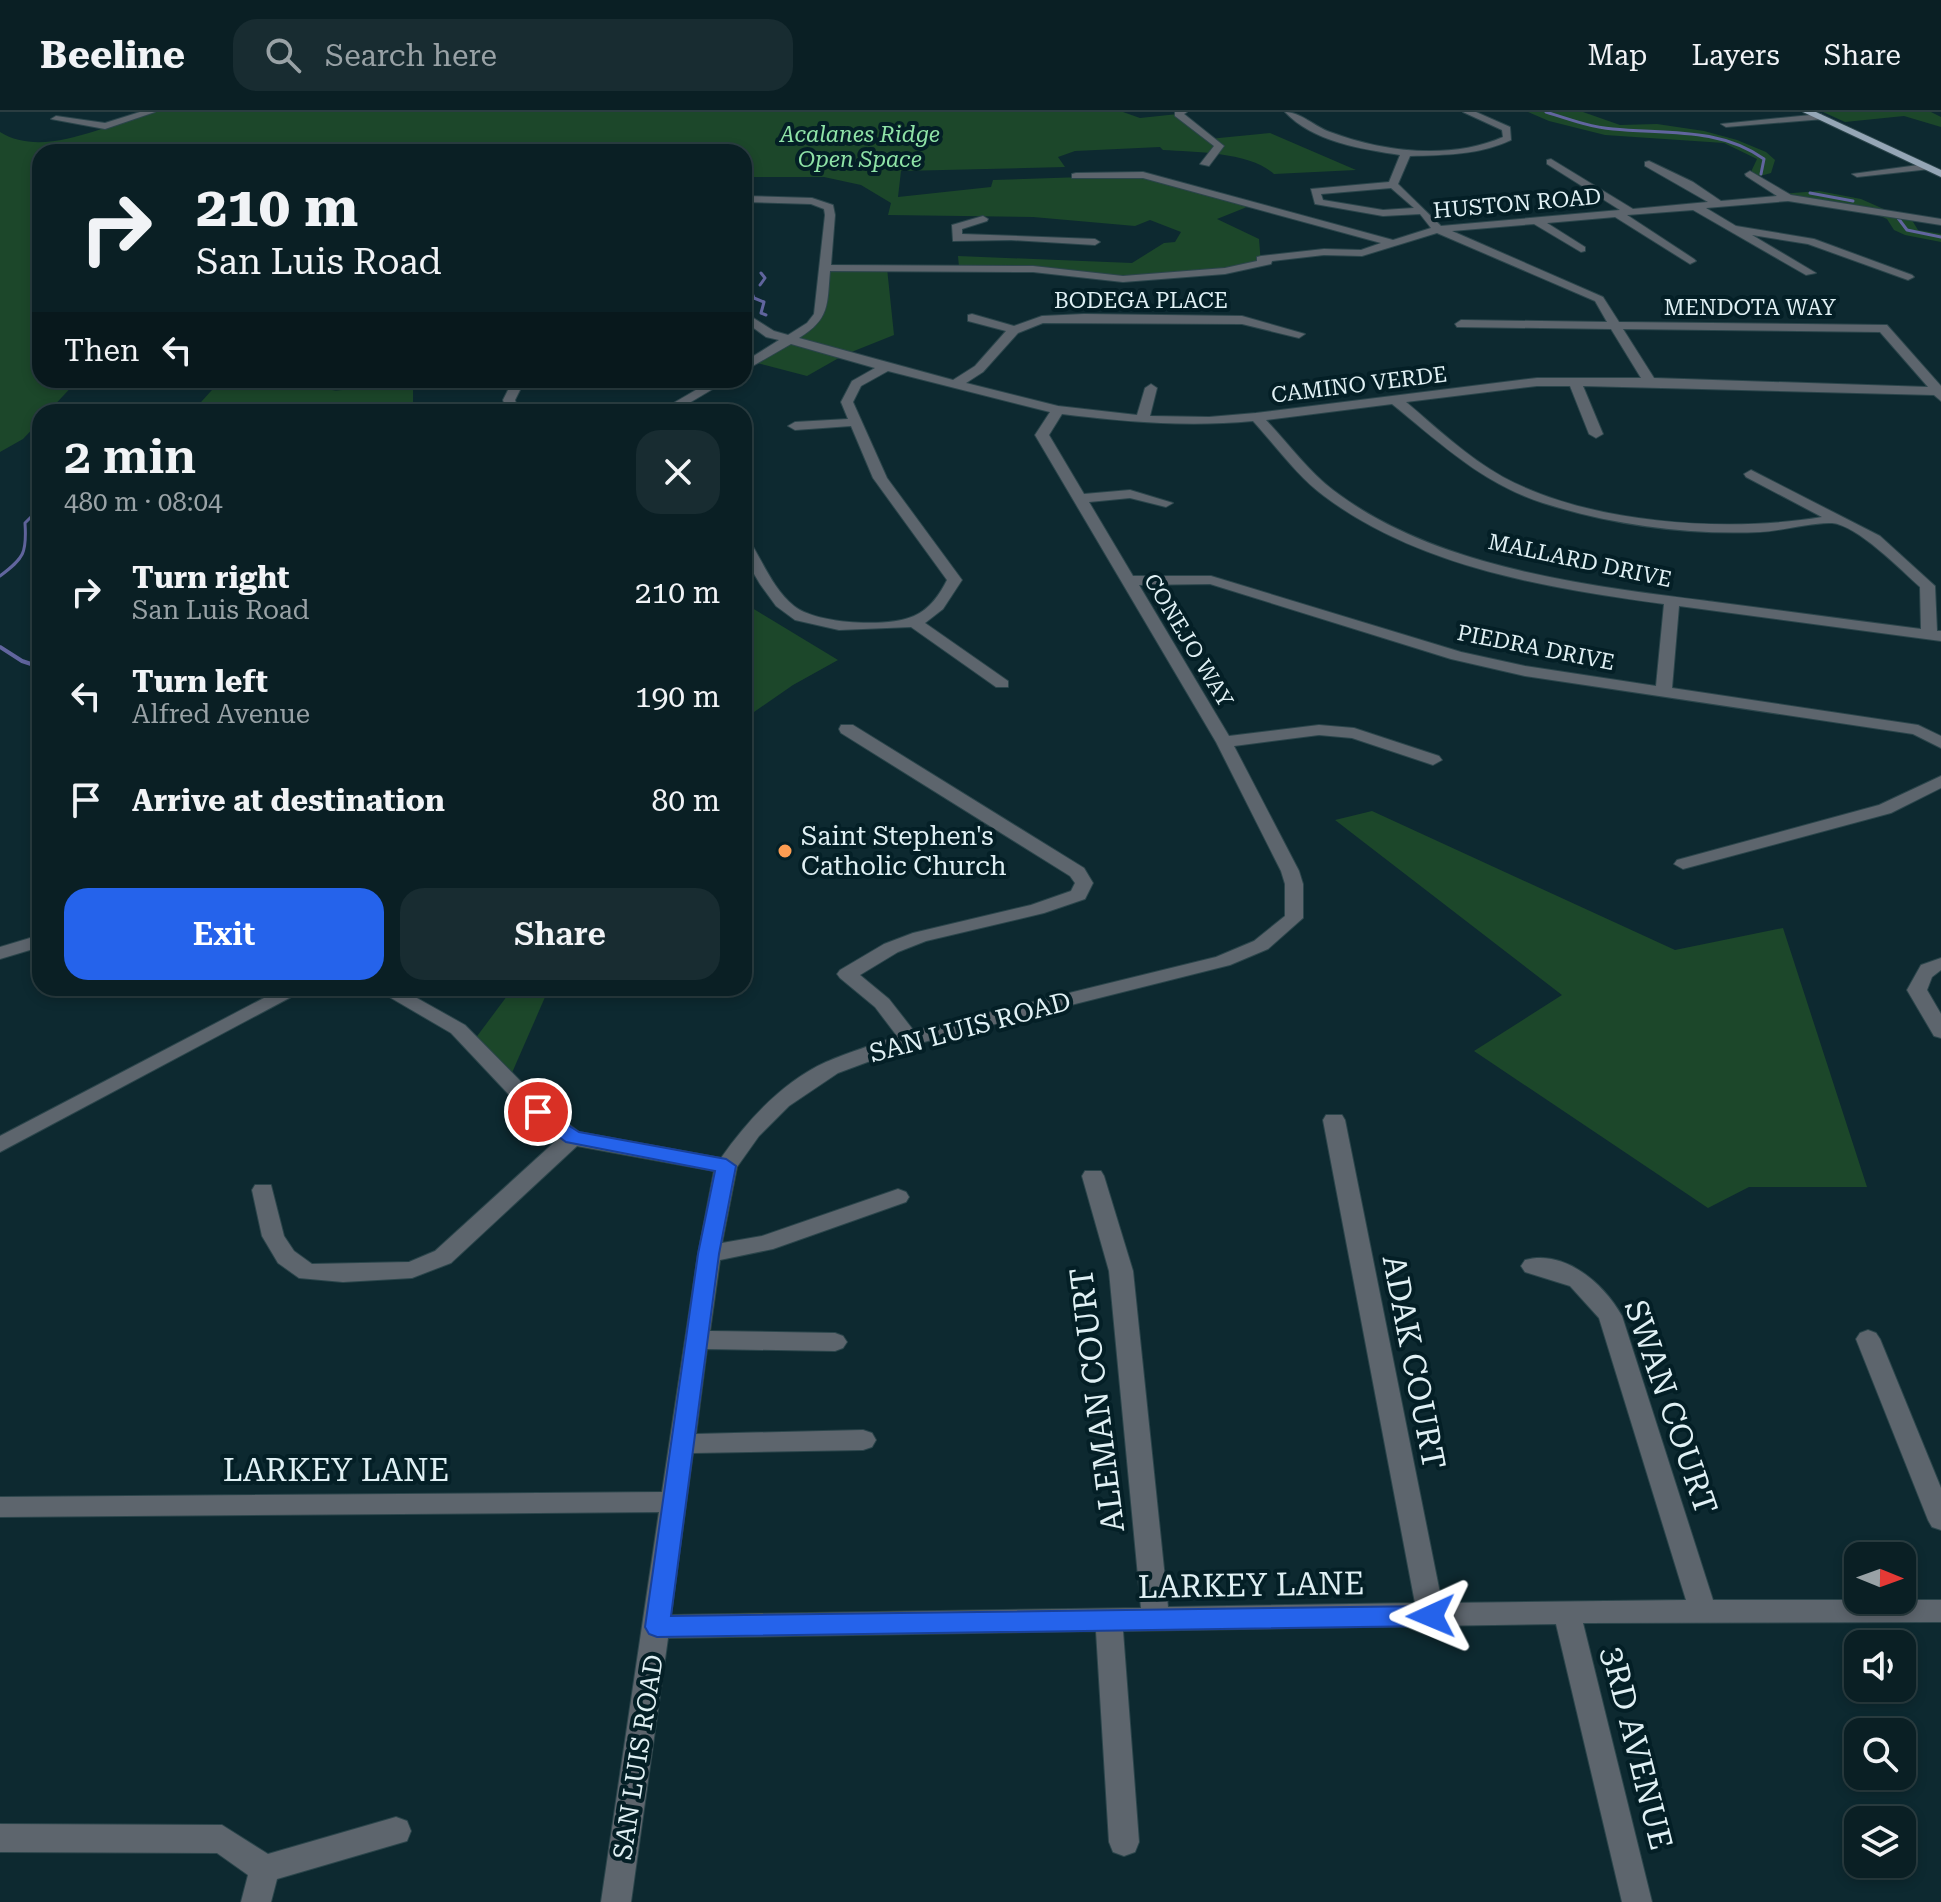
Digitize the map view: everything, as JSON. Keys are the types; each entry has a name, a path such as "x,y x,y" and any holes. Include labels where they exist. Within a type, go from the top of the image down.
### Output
{"main road":[{"path":"1816,114 1941,174"}],"street":[{"path":"56,119 105,126 150,112"},
{"path":"1182,112 1178,114 1219,146 1205,164"},
{"path":"1290,112 1312,128 1376,150 1450,152 1495,145 1508,138 1507,129 1502,125 1468,112"},
{"path":"1726,124 1816,114"},
{"path":"1393,185 1406,153"},
{"path":"1551,162 1631,212"},
{"path":"1649,164 1689,184 1720,205"},
{"path":"1857,174 1926,167"},
{"path":"1750,174 1788,198"},
{"path":"1076,176 1143,175 1393,245"},
{"path":"1423,211 1383,213 1319,202 1315,191 1393,185 1423,211 1438,229 1599,299 1650,382"},
{"name":"HUSTON ROAD","path":"824,268 1033,269 1123,279 1225,271 1267,262 1261,259 1288,255 1362,253 1438,229 1788,198 1941,222"},
{"path":"752,199 812,201 829,207 820,314 811,326 752,362"},
{"path":"1696,207 1810,273"},
{"path":"1251,209 1393,245"},
{"path":"1618,214 1690,261"},
{"path":"959,267 956,227 983,219"},
{"path":"1537,221 1581,249"},
{"path":"1730,228 1810,241 1908,277"},
{"path":"957,237 1095,242"},
{"path":"956,384 979,369 1014,330 972,318"},
{"name":"BODEGA PLACE","path":"1014,330 1042,320 1100,318 1242,320 1299,334"},
{"name":"CAMINO VERDE","path":"752,321 790,340 886,367 1058,410 1142,420 1209,421 1256,417 1537,382 1650,382 1940,394"},
{"name":"MENDOTA WAY","path":"1461,324 1883,328 1940,394"},
{"path":"752,556 780,601 801,618 863,625 914,622 943,602 955,580 880,478 847,402 856,384 886,367"},
{"path":"1575,382 1596,434"},
{"path":"678,404 708,388"},
{"path":"1142,420 1151,388"},
{"path":"1395,400 1477,466 1512,487 1547,499 1598,512 1739,529 1795,527 1833,519"},
{"name":"CONEJO WAY","path":"1058,410 1042,435 1224,742 1290,871 1294,902"},
{"name":"MALLARD DRIVE","path":"1256,417 1327,492 1387,528 1425,545 1500,569 1583,588 1935,635"},
{"path":"795,426 854,422"},
{"path":"1751,474 1875,539 1934,586 1935,635"},
{"path":"1078,499 1130,494 1166,503"},
{"name":"PIEDRA DRIVE","path":"1127,581 1211,580 1457,656 1525,671 1918,730 1941,743"},
{"path":"1664,692 1672,601"},
{"path":"914,622 1002,684"},
{"path":"847,729 1077,872 1084,883 1078,895 1037,909 920,937 891,948 847,974 882,1003 909,1039"},
{"path":"1224,742 1319,730 1354,733 1433,760"},
{"path":"1683,864 1885,809 1941,781"},
{"name":"SAN LUIS ROAD","path":"616,1902 696,1340 726,1166 751,1131 782,1101 831,1068 909,1039 1223,961 1261,945 1294,918 1294,902"},
{"path":"0,953 32,943"},
{"path":"1941,964 1932,966 1921,976 1917,990 1941,1032"},
{"path":"0,1145 283,996"},
{"path":"398,996 458,1029 538,1112 573,1138 726,1166"},
{"name":"ADAK COURT","path":"1334,1120 1431,1616"},
{"path":"263,1190 273,1236 286,1257 307,1272 343,1274 412,1270 443,1257 573,1138"},
{"name":"ALEMAN COURT","path":"1093,1176 1121,1271 1156,1619"},
{"path":"709,1254 765,1243 898,1197"},
{"name":"SWAN COURT","path":"1533,1266 1566,1271 1591,1288 1610,1316 1703,1610"},
{"path":"1868,1339 1941,1520"},
{"path":"696,1340 835,1342"},
{"path":"681,1444 863,1440"},
{"name":"LARKEY LANE","path":"0,1507 672,1502"},
{"name":"LARKEY LANE","path":"657,1627 1703,1610 1941,1611"},
{"name":"3RD AVENUE","path":"1567,1612 1637,1902"},
{"path":"1109,1621 1124,1842"},
{"path":"265,1869 396,1831"},
{"path":"0,1838 222,1839 265,1869"},
{"path":"256,1902 265,1869"}],"green space":[{"name":"Acalanes Ridge Open Space","path":"150,112 1123,112 1140,118 1178,114 1209,139 1270,133 1356,170 1274,174 1237,157 1163,150 1160,147 1075,151 1058,157 1065,167 901,171 898,197 991,187 993,180 1143,175 1194,187 1247,207 1217,219 1259,239 1261,264 1123,279 1034,269 959,267 958,256 1132,263 1164,243 1175,242 1181,232 1150,220 1135,226 1033,217 888,215 891,203 861,185 824,177 752,177 752,144 32,144 32,388 70,388 56,404 32,404 32,429 23,439 0,452 0,132 35,142 55,141"},
{"path":"1528,112 1583,112 1620,125 1657,124 1704,131 1737,140 1766,152 1775,160 1771,173 1753,178 1750,174 1757,159 1724,143 1605,135 1549,121"},
{"path":"1823,112 1931,112 1941,117 1941,127 1904,116 1845,122"},
{"path":"1819,191 1861,199 1910,217 1918,230 1941,234 1941,242 1905,235 1894,230 1887,219 1863,209 1780,194"},
{"path":"824,268 887,268 894,335 844,355 807,376 753,362 811,326"},
{"path":"214,388 344,388 332,391 413,388 413,404 199,404"},
{"path":"752,608 838,660 793,685 752,713"},
{"path":"1372,811 1675,950 1783,928 1867,1187 1749,1187 1708,1208 1474,1051 1562,995 1335,820"},
{"path":"507,996 546,996 508,1082 472,1043"}],"waterway":[{"path":"1546,112 1604,128 1691,134 1729,142 1764,159 1761,174"},
{"path":"1810,193 1853,201"},
{"path":"1898,218 1907,230 1941,237"},
{"path":"760,285 765,278 761,273"},
{"path":"752,293 754,298 764,302 761,313 766,315"},
{"path":"0,576 22,554 25,523 32,516"},
{"path":"0,647 32,664"}],"place":[{"name":"Saint Stephen's Catholic Church","path":"785,851"}],"route":[{"path":"538,1112 573,1138 726,1166 716,1206 672,1502 657,1627 1431,1616"}]}
